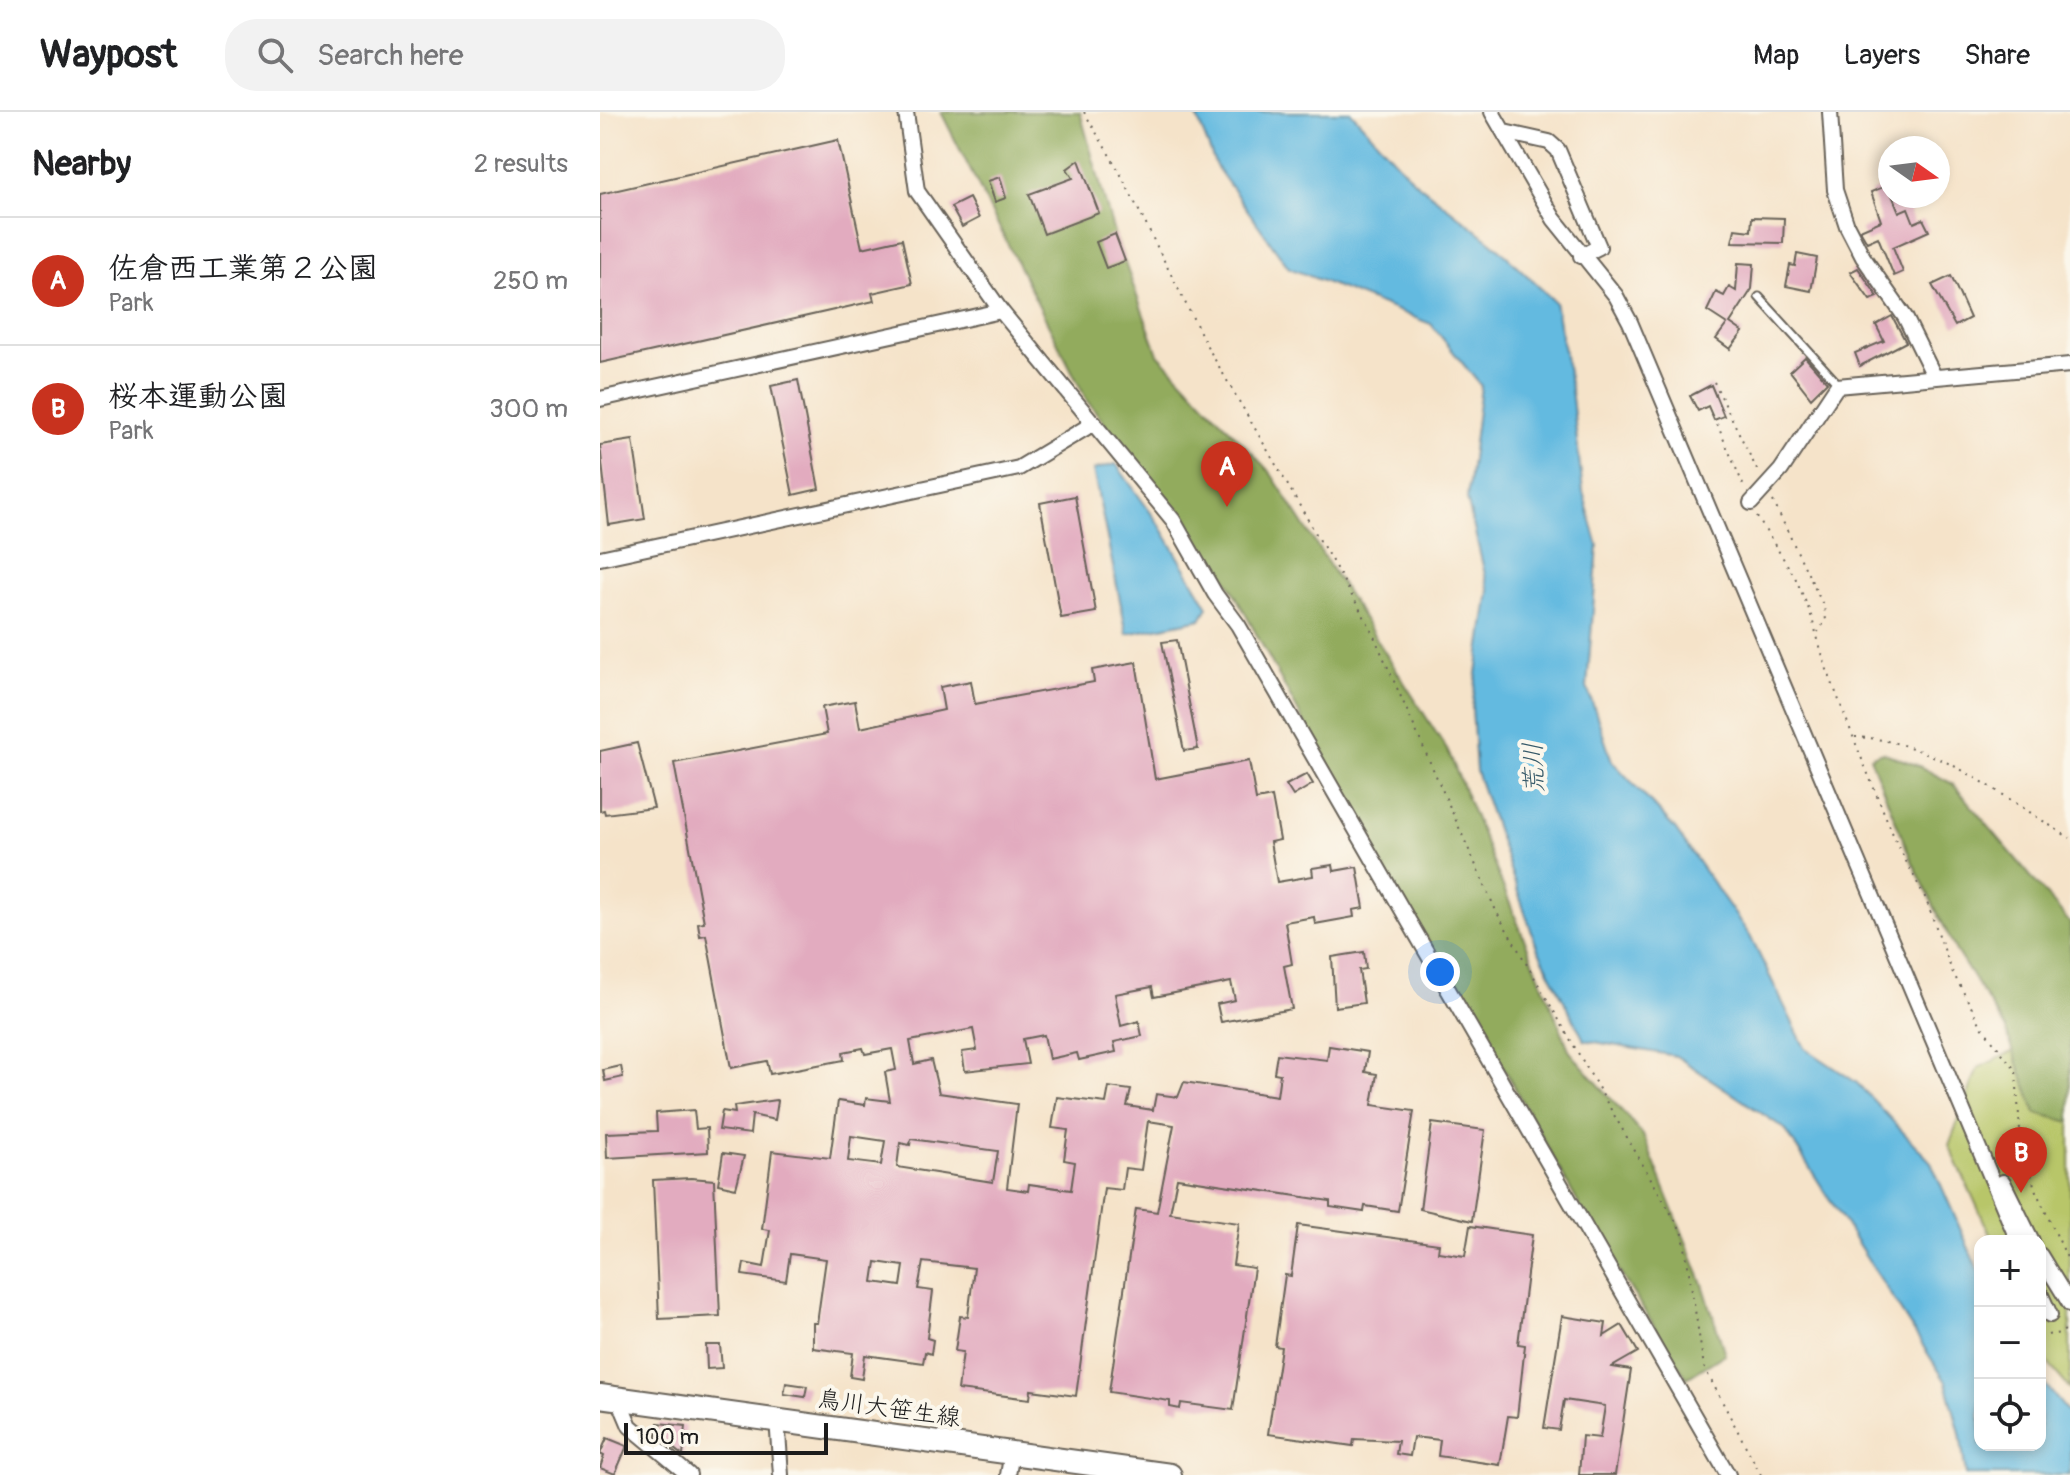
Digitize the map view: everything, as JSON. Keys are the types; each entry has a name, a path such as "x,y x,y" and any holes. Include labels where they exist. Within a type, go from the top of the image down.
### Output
{"street":[{"path":"906,112 917,191 1001,311 1173,520 1215,594 1238,625 1728,1475"},
{"path":"1492,112 1554,219 1616,296 1630,322 2016,1235"},
{"path":"1830,112 1835,190 1847,226 1882,286 1905,317 1934,376"},
{"path":"1504,132 1549,142 1558,150 1599,247 1581,256"},
{"path":"600,399 1001,311"},
{"path":"1751,503 1781,470 1830,392 1839,385 2070,365"},
{"path":"600,558 1019,468 1094,423"},
{"path":"1992,1178 2003,1182 2029,1235"},
{"path":"2046,1265 2070,1304"},
{"path":"2046,1306 2050,1315"},
{"path":"610,1398 630,1426 689,1475"},
{"name":"鳥川大笹生線","path":"610,1398 777,1418 1170,1475"},
{"path":"777,1418 781,1475"},
{"path":"1008,1475 1012,1452"}],"lane":[{"path":"1759,297 1839,385"}],"path":[{"path":"1084,112 1119,171 1207,346 1369,625 1497,913 1683,1234 1704,1367 1761,1475"},
{"path":"1714,382 1824,607 1826,620 1817,632"},
{"path":"1717,424 1751,503 1795,577 1817,632 1826,667 1897,844 1925,897 1952,971 1982,1027 2016,1071 2020,1131 2035,1189 2070,1264"},
{"path":"1854,737 1901,743 1922,751 1979,781 2070,838"},
{"path":"2046,1335 2061,1333 2070,1326"}],"green space":[{"path":"941,112 1080,112 1113,230 1158,354 1270,472 1449,753 1570,1052 1643,1135 1703,1284 1725,1354 1687,1378 1594,1232 1480,1025 1379,862 1224,574 1109,440 1104,422 1087,401"},
{"path":"1882,752 1919,766 1953,784 2070,923 2070,1122 2036,1113 2005,1028 1956,951 1911,859 1870,757"},
{"path":"2024,1046 2070,1060 2070,1389 2046,1360 2046,1235 1990,1235 1949,1145 1978,1068"}],"water":[{"name":"荒川","path":"1195,112 1351,112 1414,181 1493,243 1555,302 1571,389 1583,492 1598,546 1587,687 1612,761 1675,829 1750,936 1805,1048 1857,1083 1931,1162 1974,1260 1974,1451 2046,1451 2046,1385 2070,1415 2070,1475 1966,1475 1960,1433 1946,1382 1785,1129 1676,1056 1584,1040 1537,947 1476,771 1472,708 1489,591 1467,499 1481,386 1431,324 1289,268 1216,166"},
{"path":"1116,464 1161,527 1208,607 1201,619 1127,634 1093,470"}],"building":[{"path":"838,140 862,248 902,239 912,284 872,293 874,301 600,363 600,194"},
{"path":"1079,160 1099,213 1044,234 1029,194 1073,178 1067,169"},
{"path":"1000,177 1006,198 995,202 988,181"},
{"path":"1878,189 1878,208 1897,208 1899,212 1908,208 1914,223 1923,219 1929,231 1893,247 1903,272 1894,276 1878,237 1867,242 1860,230 1881,221 1871,192"},
{"path":"969,198 979,218 962,227 951,207"},
{"path":"1752,217 1784,218 1783,243 1732,242 1735,229 1751,231"},
{"path":"1115,234 1125,261 1106,268 1096,242"},
{"path":"1797,254 1817,258 1811,291 1786,286 1790,265 1795,266"},
{"path":"1738,263 1754,264 1752,289 1730,323 1743,332 1730,349 1716,339 1727,324 1707,311 1716,292 1724,296 1729,287 1736,291"},
{"path":"1858,268 1878,297 1870,300 1850,272"},
{"path":"1951,276 1970,318 1955,326 1932,285"},
{"path":"1892,316 1906,342 1860,366 1855,353 1884,341 1876,325"},
{"path":"1805,357 1827,382 1811,398 1790,371"},
{"path":"798,380 819,489 793,495 771,386"},
{"path":"1711,385 1724,416 1714,420 1708,406 1698,411 1690,396"},
{"path":"633,440 645,519 609,525 600,445"},
{"path":"1075,496 1096,612 1061,618 1040,503"},
{"path":"1177,640 1198,749 1184,751 1162,642"},
{"path":"1136,662 1155,779 1249,761 1256,800 1272,797 1280,840 1270,842 1277,882 1313,876 1312,868 1333,865 1334,871 1357,867 1364,908 1353,910 1354,917 1315,924 1314,917 1285,922 1292,964 1284,966 1292,1009 1221,1022 1217,1004 1235,1000 1231,982 1154,997 1152,987 1115,994 1121,1026 1139,1021 1142,1036 1114,1042 1116,1052 1079,1060 1077,1053 1049,1059 1044,1035 1023,1039 1028,1064 965,1071 962,1052 977,1050 973,1029 910,1041 914,1064 931,1060 939,1093 1017,1104 1007,1188 1028,1191 1029,1184 1071,1190 1075,1162 1064,1160 1068,1130 1052,1128 1057,1097 1106,1103 1109,1087 1131,1090 1127,1106 1153,1110 1156,1094 1178,1097 1184,1082 1277,1096 1280,1074 1274,1073 1277,1054 1327,1060 1329,1046 1368,1052 1365,1072 1377,1074 1372,1105 1414,1111 1398,1211 1365,1206 1364,1212 1330,1207 1330,1201 1177,1178 1170,1213 1239,1223 1233,1265 1254,1268 1233,1410 1181,1403 1180,1409 1170,1407 1170,1401 1109,1392 1136,1209 1157,1212 1174,1125 1148,1121 1141,1170 1125,1168 1122,1190 1104,1188 1076,1396 1031,1390 1030,1399 958,1390 963,1352 955,1351 960,1316 968,1317 974,1268 923,1262 918,1289 933,1291 927,1338 933,1340 931,1354 925,1352 923,1363 865,1355 862,1379 850,1377 853,1353 813,1348 813,1323 817,1323 826,1259 790,1254 786,1281 742,1275 744,1263 764,1267 770,1230 762,1229 772,1151 830,1158 838,1101 865,1105 866,1098 890,1101 885,1072 896,1070 892,1049 865,1054 863,1048 843,1052 844,1060 770,1074 767,1061 731,1068 706,935 700,936 698,923 704,922 674,763 827,734 822,707 855,701 860,728 944,710 940,687 971,681 975,704 1094,682 1092,670","holes":["851,1136 885,1141 881,1165 848,1161","911,1139 998,1151 993,1182 897,1167 900,1143 910,1145","876,1262 904,1266 901,1286 873,1282"]},
{"path":"637,743 654,808 605,814 604,810 600,811 600,751"},
{"path":"1307,774 1313,784 1293,796 1286,785"},
{"path":"1364,952 1366,969 1359,970 1364,1003 1335,1007 1332,957"},
{"path":"621,1066 623,1077 605,1081 603,1070"},
{"path":"776,1100 775,1120 752,1115 750,1134 719,1130 722,1111 735,1113 734,1106"},
{"path":"694,1110 696,1129 707,1128 708,1152 607,1158 606,1133 657,1131 656,1113"},
{"path":"1432,1123 1485,1130 1472,1221 1420,1209"},
{"path":"723,1153 744,1156 736,1188 718,1184"},
{"path":"653,1180 714,1180 720,1316 659,1319"},
{"path":"1298,1225 1439,1244 1438,1252 1465,1256 1470,1226 1532,1235 1518,1344 1525,1345 1517,1417 1508,1416 1500,1465 1438,1456 1440,1440 1413,1437 1410,1456 1396,1454 1398,1441 1354,1439 1353,1446 1268,1434 1281,1347 1275,1346 1285,1275 1291,1276"},
{"path":"1562,1316 1606,1323 1604,1336 1622,1325 1638,1352 1612,1367 1631,1370 1615,1475 1579,1475 1582,1436 1600,1438 1605,1406 1564,1400 1559,1430 1544,1428"},
{"path":"706,1345 720,1345 722,1368 707,1369"},
{"path":"786,1383 807,1386 805,1397 784,1394"},
{"path":"658,1423 686,1426 683,1456 657,1435"},
{"path":"607,1438 627,1446 615,1474 600,1468 604,1456 600,1454"}],"place":[{"name":"佐倉西工業第２公園","path":"1227,507"},
{"name":"桜本運動公園","path":"2021,1193"}]}
